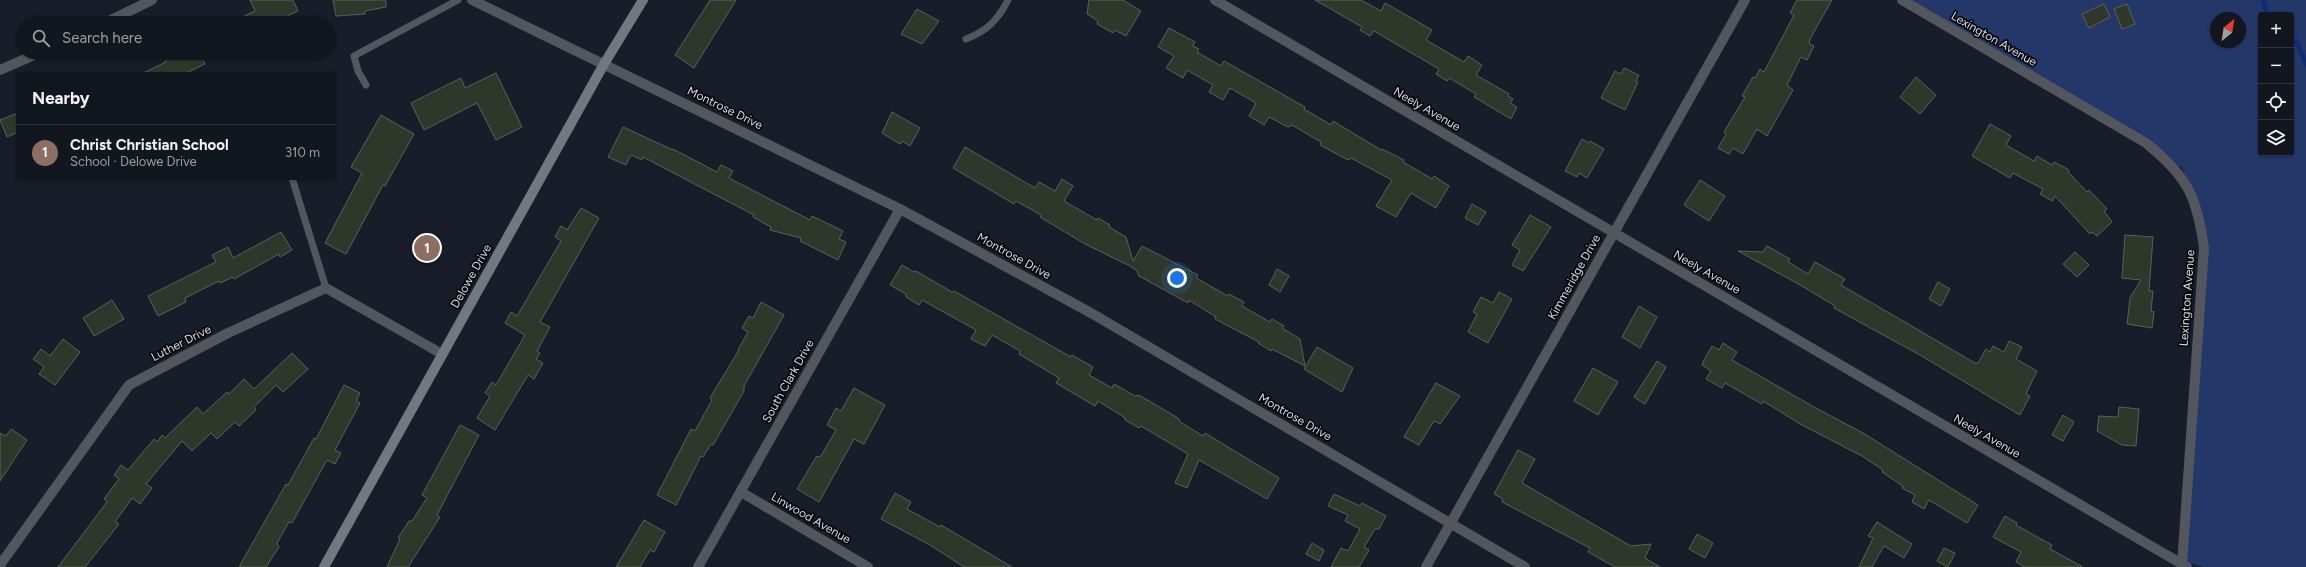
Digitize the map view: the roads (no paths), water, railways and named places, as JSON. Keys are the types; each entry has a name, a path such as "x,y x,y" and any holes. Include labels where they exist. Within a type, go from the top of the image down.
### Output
{"street":[{"path":"119,16 152,0"},
{"name":"Montrose Drive","path":"472,0 900,208 1091,313 1525,567"},
{"name":"Delowe Drive","path":"324,567 604,64 643,0"},
{"name":"Neely Avenue","path":"1215,0 2184,566"},
{"name":"Kimmeridge Drive","path":"1426,567 1745,0"},
{"name":"Lexington Avenue","path":"1902,0 2146,143 2169,161 2185,181 2199,214 2204,248 2184,566"},
{"path":"0,70 23,60"},
{"name":"South Clark Drive","path":"698,567 900,208"},
{"path":"326,288 442,354"},
{"name":"Luther Drive","path":"0,565 129,385 228,333 326,288"},
{"name":"Linwood Avenue","path":"741,492 868,567"}],"lane":[{"path":"366,85 358,71 354,56 458,0"},
{"path":"966,39 980,34 995,22 1008,0"},
{"path":"293,180 326,288"}],"waterway":[{"path":"2263,0 2266,10"},
{"path":"2297,42 2306,64"}],"place":[{"name":"Christ Christian School","path":"427,248"}]}
